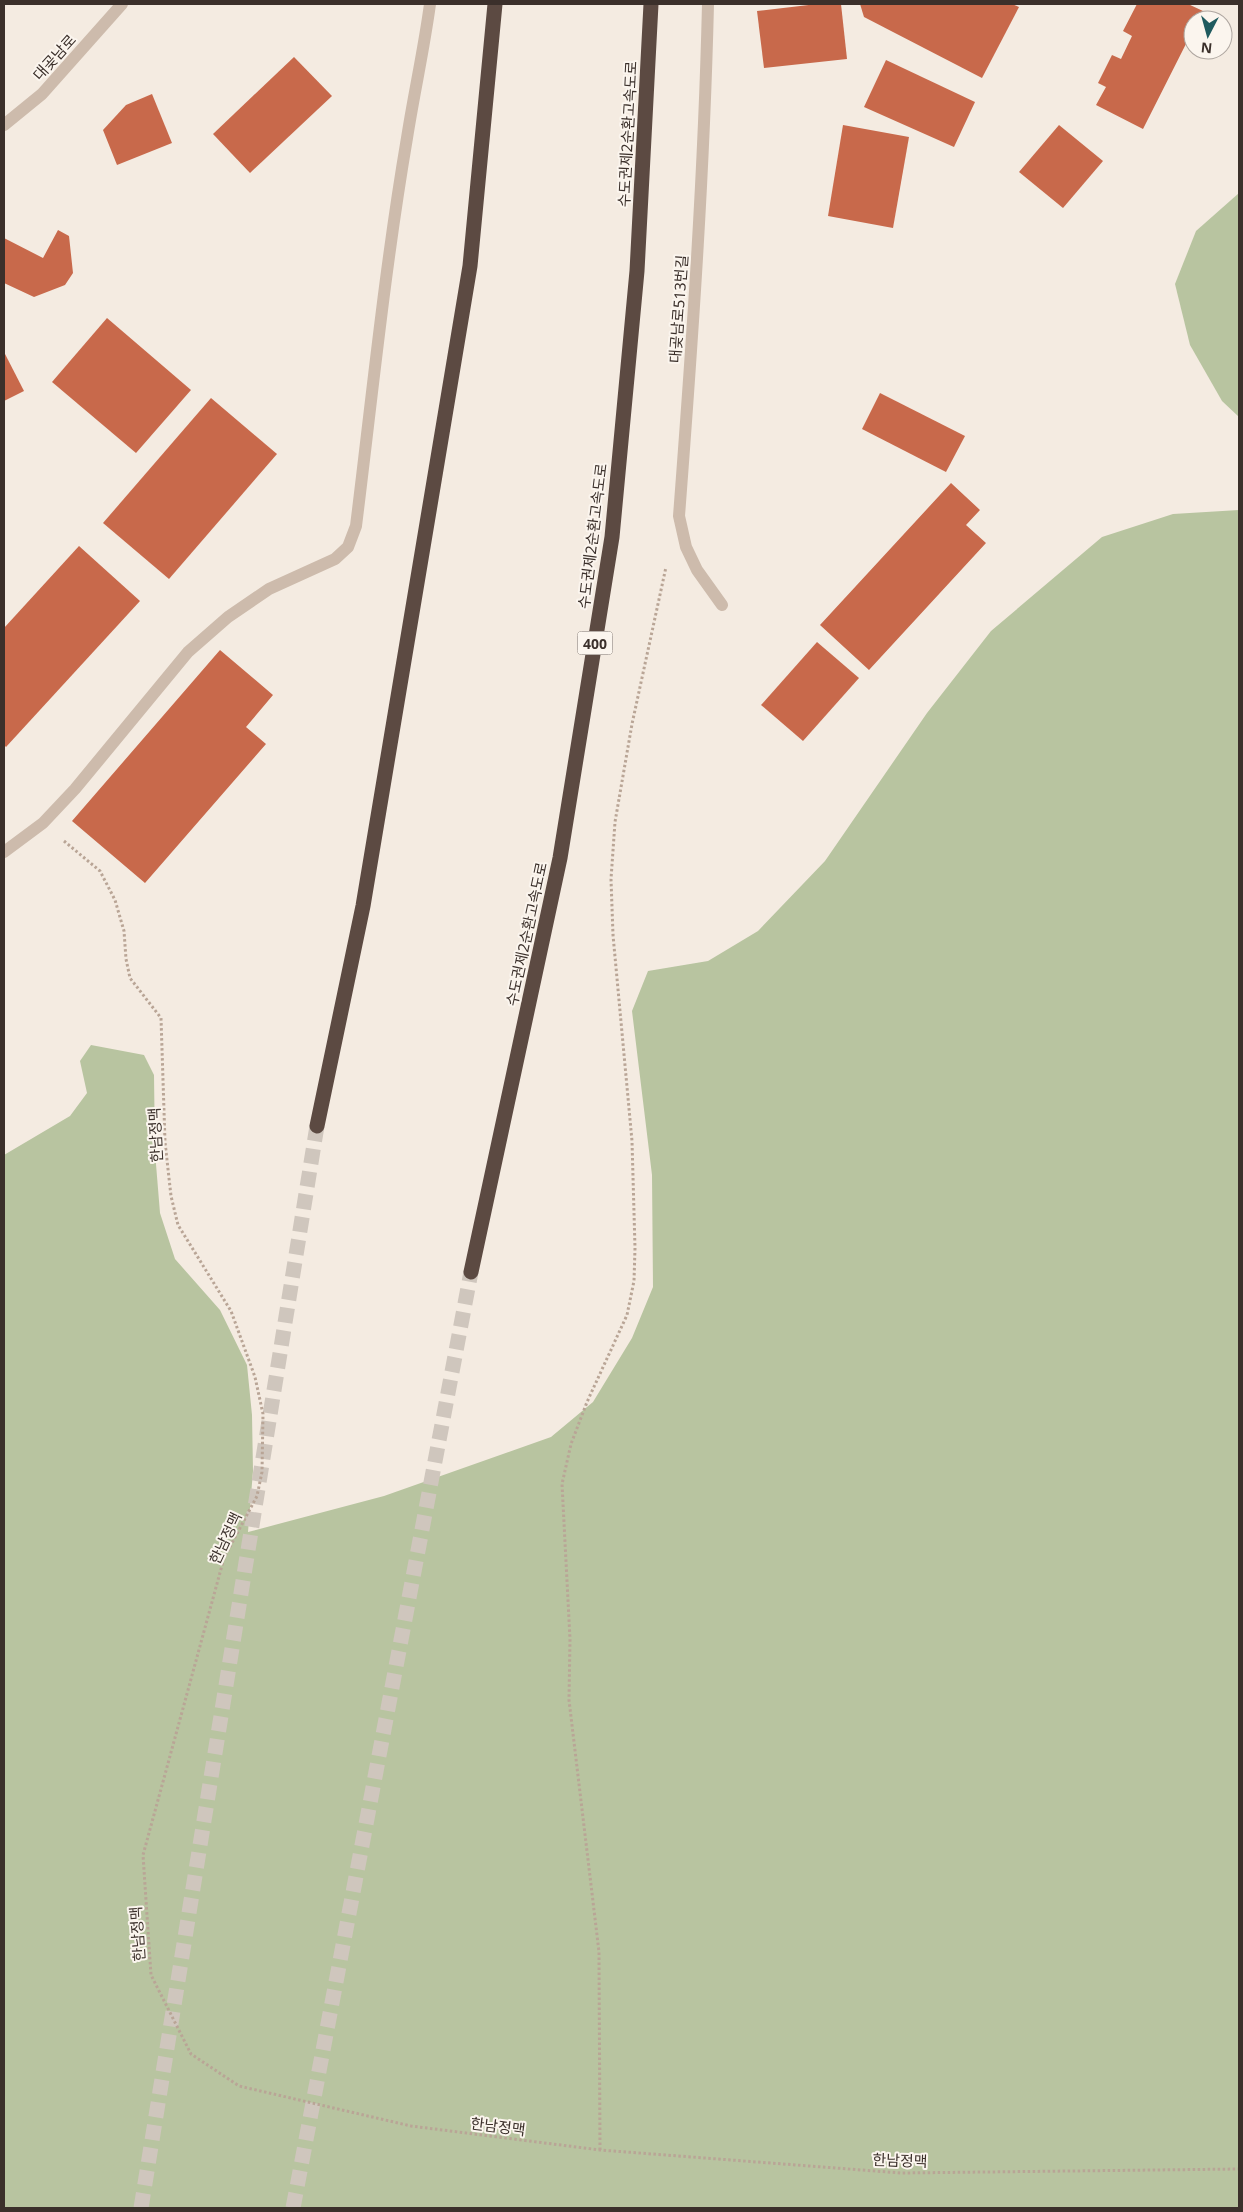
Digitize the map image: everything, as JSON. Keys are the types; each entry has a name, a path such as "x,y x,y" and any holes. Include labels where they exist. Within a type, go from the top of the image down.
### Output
{"highway":[{"path":"317,1126 363,906 470,266 495,4"},
{"name":"수도권제2순환고속도로","path":"471,1272 560,858 612,537 637,272 652,4"}],"street":[{"name":"대곶남로","path":"4,125 42,94 122,4"},
{"path":"4,852 43,823 75,789 188,652 228,617 269,589 319,568 335,559 348,547 356,526 401,177 423,60 430,4"},
{"name":"대곶남로513번길","path":"708,4 706,93 695,300 679,516 690,555 697,570 722,605"}],"path":[{"path":"600,2150 599,1952 569,1700 570,1639 562,1484 571,1444 587,1402 627,1315 634,1281 635,1206 632,1141 612,934 611,879 614,822 653,620 679,516"},
{"name":"한남정맥","path":"43,823 100,871 115,900 124,931 126,959 130,978 161,1018 165,1142 171,1196 178,1225 231,1311 255,1377 263,1414 262,1472 257,1496 224,1558 143,1855 151,1976 191,2054 239,2086 411,2126 600,2150 901,2173 1239,2169"}],"green space":[{"path":"1239,193 1239,417 1222,401 1190,345 1175,284 1196,231"},
{"path":"1239,510 1239,2208 4,2208 4,1155 70,1116 87,1093 80,1061 91,1045 144,1055 154,1075 155,1152 160,1213 175,1259 220,1310 247,1365 252,1415 253,1471 248,1532 384,1496 551,1437 593,1402 632,1338 653,1287 652,1175 632,1011 648,971 708,961 758,931 825,861 927,713 991,631 1102,537 1173,514"}],"building":[{"path":"817,4 841,4 847,59 764,68 757,11"},
{"path":"860,4 1012,4 1019,7 982,78 864,17"},
{"path":"1137,4 1188,4 1201,10 1183,10 1183,50 1143,129 1096,105 1106,87 1098,83 1112,55 1121,59 1132,36 1123,31"},
{"path":"294,57 332,96 250,173 213,134"},
{"path":"886,60 975,102 954,147 864,107"},
{"path":"152,94 172,143 117,165 103,130 126,105"},
{"path":"843,125 909,137 893,228 828,216"},
{"path":"1059,125 1103,161 1063,208 1019,172"},
{"path":"58,230 69,236 73,273 65,285 34,297 4,283 4,238 43,258"},
{"path":"107,318 191,390 136,453 52,382"},
{"path":"4,352 24,391 4,401"},
{"path":"880,393 965,436 946,472 862,429"},
{"path":"211,398 277,454 169,579 103,523"},
{"path":"951,483 980,510 966,525 986,543 869,670 820,625"},
{"path":"79,546 140,601 6,747 4,745 4,628"},
{"path":"817,642 859,678 803,741 761,705"},
{"path":"220,650 273,695 246,727 266,744 145,883 72,821"}],"tunnel":[{"path":"141,2208 317,1126"},
{"path":"293,2208 471,1272"}]}
